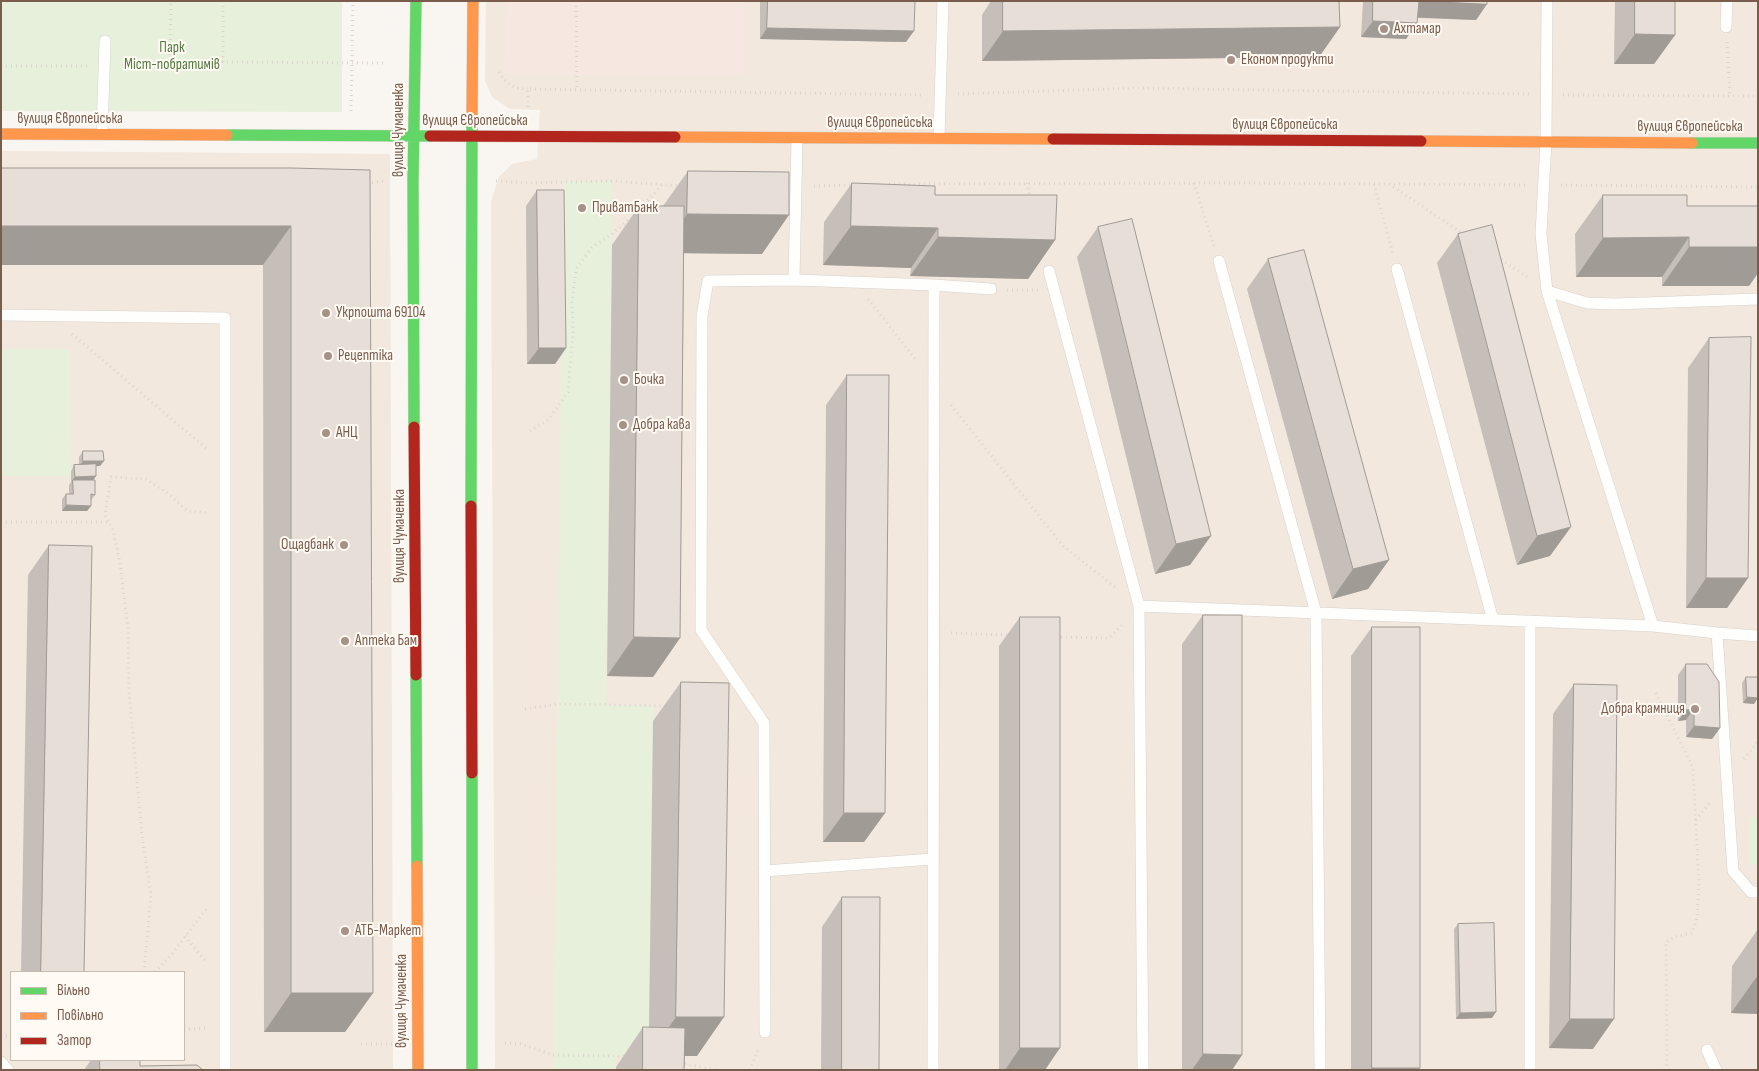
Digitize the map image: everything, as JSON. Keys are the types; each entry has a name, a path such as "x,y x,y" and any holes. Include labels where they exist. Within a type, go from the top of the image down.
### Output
{"street":[{"name":"вулиця Чумаченка","path":"416,1 413,136 418,1070"},
{"path":"472,1070 471,136 473,1"},
{"name":"вулиця Європейська","path":"1,134 1758,142"}],"lane":[{"path":"939,138 943,1"},
{"path":"1548,1 1546,141 1541,234 1547,291 1652,626"},
{"path":"1726,26 1727,1"},
{"path":"102,134 105,41"},
{"path":"794,280 797,138"},
{"path":"1219,261 1316,613 1320,1070"},
{"path":"1397,269 1493,620"},
{"path":"1048,271 1139,606 1143,1070"},
{"path":"765,1032 764,723 701,630 702,316 708,282 794,280 991,289"},
{"path":"933,1070 934,285"},
{"path":"1547,291 1587,303 1615,304 1758,299"},
{"path":"1,315 224,318 225,1070"},
{"path":"1139,606 1652,626 1758,636"},
{"path":"1530,621 1530,1070"},
{"path":"1718,633 1732,871 1751,892 1758,892"},
{"path":"764,871 933,860"},
{"path":"1707,1050 1716,1070"},
{"path":"1,1062 8,1070"}],"path":[{"path":"170,65 171,1"},
{"path":"223,1 223,62"},
{"path":"351,113 353,1"},
{"path":"576,1 577,89"},
{"path":"1726,26 1730,96"},
{"path":"1,66 170,65 223,62 386,63"},
{"path":"497,69 503,79 511,86 519,89 940,95 1135,88 1758,96"},
{"path":"528,89 528,107"},
{"path":"366,183 384,181"},
{"path":"496,181 612,181 682,186"},
{"path":"1027,183 1031,201"},
{"path":"884,184 1194,183 1758,187"},
{"path":"1194,183 1219,261"},
{"path":"1374,184 1397,269"},
{"path":"1389,184 1468,237"},
{"path":"530,431 548,420 568,392 573,334 572,302 576,269 592,247 630,220 663,185"},
{"path":"796,187 854,185"},
{"path":"1492,253 1547,291"},
{"path":"854,282 1063,546 1116,588"},
{"path":"991,289 1054,291"},
{"path":"51,316 225,464"},
{"path":"144,971 151,896 142,836 134,750 129,691 128,629 120,563 113,530 105,515 111,477 146,479 166,492 188,511 212,513 225,509"},
{"path":"1,522 108,522"},
{"path":"1050,636 1109,638 1139,606"},
{"path":"933,632 1011,635"},
{"path":"1656,693 1693,768 1699,885 1697,918 1692,933 1675,937 1666,942 1667,1064 1665,1070"},
{"path":"525,709 558,704 673,706"},
{"path":"156,971 205,909 225,898"},
{"path":"185,936 225,985"},
{"path":"185,1029 225,1028"},
{"path":"750,1070 765,1032"},
{"path":"505,1043 521,1044 553,1055 632,1056"},
{"path":"361,1044 395,1044"},
{"path":"678,1062 717,1070"}],"shaded area":[{"path":"486,1 1758,1 1758,1070 495,1070 491,201 499,177 512,164 537,159 540,110 510,109 492,97 485,81"},
{"path":"507,1 746,1 746,75 505,74"},
{"path":"1,151 390,154 393,1070 1,1070"}],"green space":[{"name":"Парк Міст-побратимів","path":"1,1 342,1 342,112 1,111"},
{"path":"563,181 612,181 606,705 654,706 649,1056 616,1056 616,1070 553,1070"},
{"path":"1,349 70,349 71,476 1,476"},
{"path":"1749,817 1758,818 1758,865 1749,864"}],"building":[{"path":"768,1 915,1 914,31 767,28"},
{"path":"1003,1 1339,1 1340,27 1003,31"},
{"path":"1373,1 1419,1 1417,23 1373,21"},
{"path":"1421,1 1487,1 1487,4"},
{"path":"1635,1 1675,1 1675,35 1635,34"},
{"path":"1,168 291,168 370,170 373,993 291,993 291,226 1,226"},
{"path":"688,171 789,172 789,215 687,214"},
{"path":"852,183 935,186 935,195 1057,195 1055,240 938,237 938,228 851,226"},
{"path":"537,190 564,190 566,348 539,348"},
{"path":"1603,195 1687,195 1687,206 1758,206 1758,247 1689,247 1689,237 1603,238"},
{"path":"639,206 684,206 680,638 634,637"},
{"path":"1132,219 1211,536 1176,544 1098,227"},
{"path":"1492,225 1571,527 1537,536 1458,234"},
{"path":"1304,250 1389,560 1353,569 1268,259"},
{"path":"1751,337 1748,578 1706,578 1709,338"},
{"path":"847,375 889,375 885,813 844,813"},
{"path":"83,451 103,451 104,461 83,461"},
{"path":"96,464 96,476 75,477 74,465"},
{"path":"73,480 95,480 95,495 91,494 91,506 66,505 66,494 73,494"},
{"path":"49,545 92,546 84,971 41,971"},
{"path":"1203,615 1242,615 1242,1055 1203,1054"},
{"path":"1020,617 1060,617 1060,1048 1020,1048"},
{"path":"1372,627 1420,627 1420,1068 1372,1068"},
{"path":"1686,664 1707,664 1719,682 1720,728 1694,726 1694,709 1686,710"},
{"path":"1746,677 1758,677 1758,698 1747,697"},
{"path":"681,682 729,683 724,1017 676,1017"},
{"path":"1574,684 1617,685 1614,1019 1570,1019"},
{"path":"842,897 880,897 879,1070 842,1070"},
{"path":"1494,923 1496,1012 1460,1013 1458,924"},
{"path":"643,1027 685,1028 684,1070 643,1070"},
{"path":"100,1061 140,1061 140,1066 197,1065 203,1070 100,1070"}],"traffic: fast":[{"path":"414,427 413,181 416,1"},
{"path":"471,506 472,117"},
{"path":"227,135 430,136"},
{"path":"1692,143 1758,143"},
{"path":"416,675 417,866"},
{"path":"472,773 472,1070"}],"traffic: slow":[{"path":"472,117 473,1"},
{"path":"1,134 227,135"},
{"path":"675,137 1053,139"},
{"path":"1421,141 1692,143"},
{"path":"417,866 418,1070"}],"traffic: jam":[{"path":"430,136 675,137"},
{"path":"1053,139 1421,141"},
{"path":"414,427 416,675"},
{"path":"471,506 472,773"}],"place":[{"name":"Ахтамар","path":"1384,29"},
{"name":"Економ продукти","path":"1231,60"},
{"name":"ПриватБанк","path":"582,208"},
{"name":"Укрпошта 69104","path":"326,313"},
{"name":"Рецептіка","path":"328,356"},
{"name":"Бочка","path":"624,380"},
{"name":"Добра кава","path":"623,425"},
{"name":"АНЦ","path":"326,433"},
{"name":"Ощадбанк","path":"344,545"},
{"name":"Аптека Бам","path":"345,641"},
{"name":"Добра крамниця","path":"1695,709"},
{"name":"АТБ-Маркет","path":"345,931"}]}
